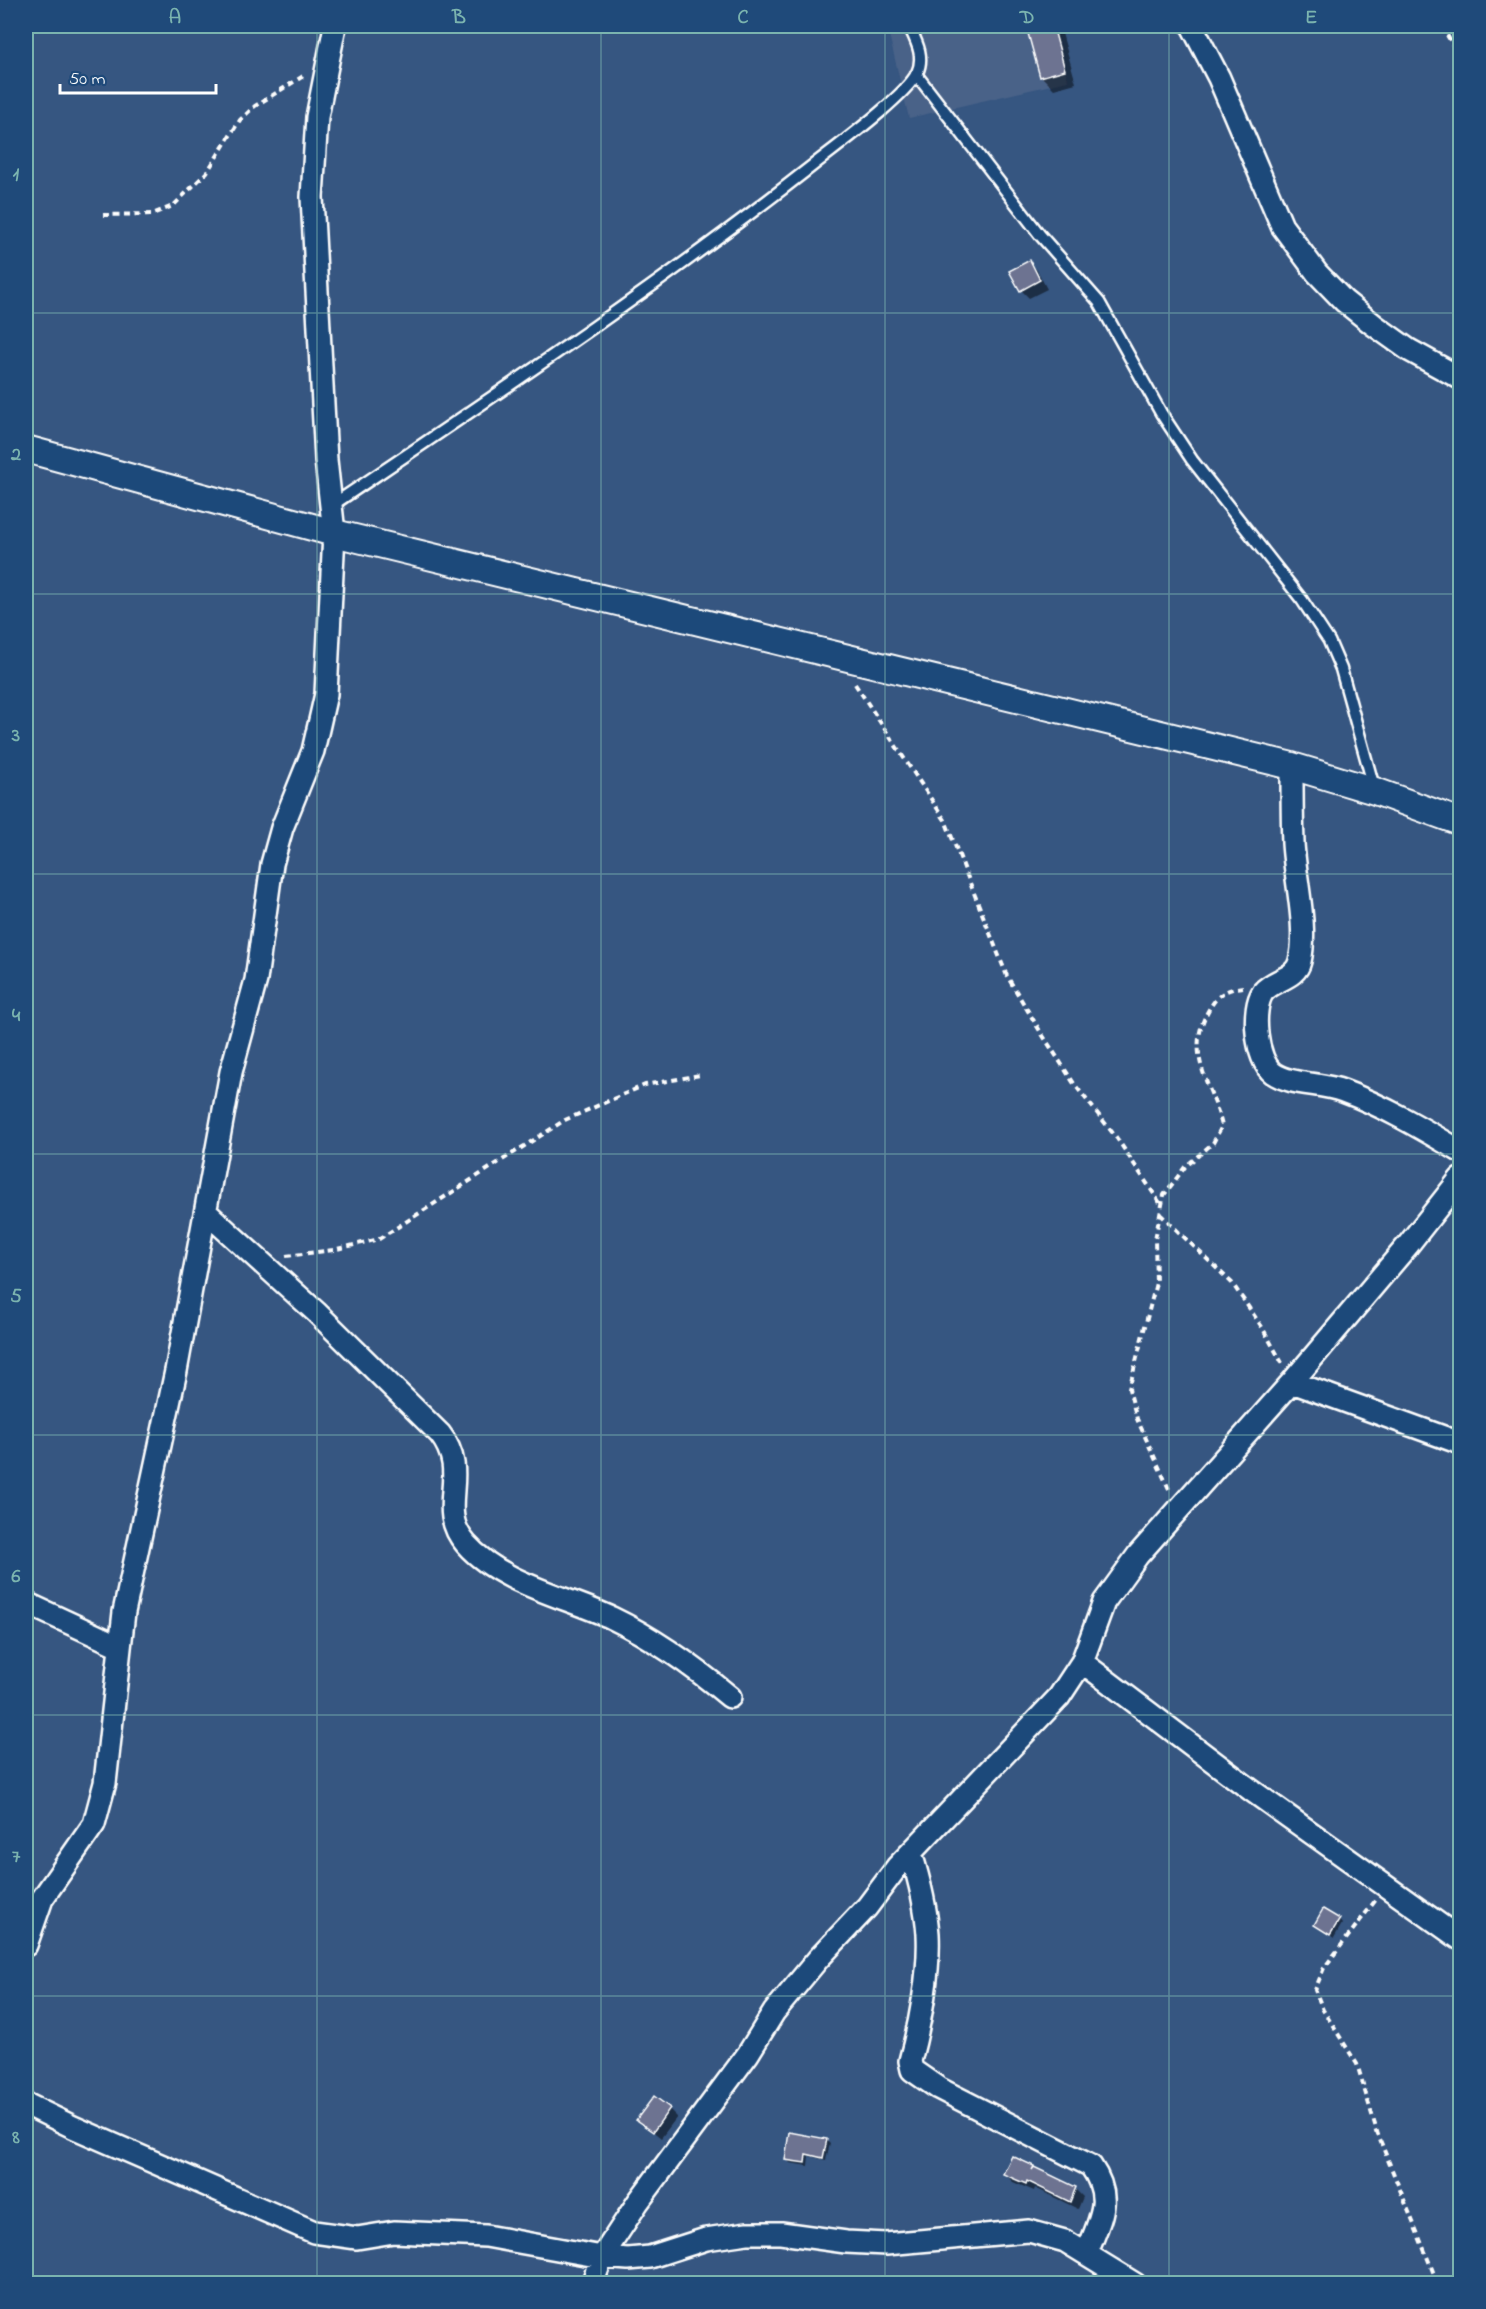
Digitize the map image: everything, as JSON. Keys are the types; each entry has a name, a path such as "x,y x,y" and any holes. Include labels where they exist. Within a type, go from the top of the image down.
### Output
{"street":[{"path":"26,1945 42,1899 88,1833 97,1814 105,1783 119,1646 136,1552 176,1371 231,1072 256,980 272,864 282,828 313,751 326,694 334,533 324,436 312,197 317,117 335,26"},
{"path":"1192,26 1219,78 1282,226 1310,263 1344,301 1374,325 1408,350 1461,378"},
{"path":"26,449 334,533 1292,766 1376,791 1461,822"},
{"path":"1292,766 1293,844 1301,950 1296,970 1287,977 1275,981 1260,997 1257,1015 1259,1046 1264,1064 1286,1080 1305,1081 1341,1090 1419,1127 1461,1151"},
{"path":"592,2283 602,2257 678,2145 748,2054 774,2012 818,1959 867,1907 911,1852 1059,1697 1082,1662 1104,1602 1138,1555 1292,1382 1461,1179"},
{"path":"206,1212 357,1352 446,1441 451,1449 455,1467 451,1514 456,1531 482,1559 508,1575 610,1617 647,1636 681,1657 730,1697"},
{"path":"1292,1382 1461,1443"},
{"path":"26,1603 119,1646"},
{"path":"1082,1662 1385,1888 1461,1939"},
{"path":"911,1852 926,1911 928,1935 927,1963 910,2061 912,2070 938,2088 1091,2166 1105,2190 1104,2204 1086,2253"},
{"path":"26,2104 73,2127 314,2232 357,2238 394,2232 486,2236 602,2257 650,2257 706,2239 747,2233 781,2232 846,2242 886,2244 1029,2231 1065,2241 1135,2283"}],"lane":[{"path":"331,506 599,324 761,206 879,111 916,74 920,63 920,52 909,26"},
{"path":"916,74 1032,225 1099,302 1161,413 1192,460 1296,592 1329,641 1341,669 1376,791"}],"path":[{"path":"1442,26 1461,58"},
{"path":"103,215 152,214 173,206 207,172 240,120 263,101 328,60"},
{"path":"835,653 945,819 1007,976 1076,1085 1116,1137 1162,1206"},
{"path":"1179,1508 1153,1457 1130,1399 1129,1389 1156,1283 1155,1239 1162,1206 1170,1184 1193,1159 1213,1143 1222,1126 1197,1051 1206,1015 1214,1000 1228,989 1275,981"},
{"path":"255,1256 301,1255 379,1239 565,1120 645,1085 700,1075"},
{"path":"1160,1214 1232,1283 1262,1327 1292,1382"},
{"path":"1385,1888 1324,1968 1315,1990 1323,2010 1357,2064 1378,2135 1438,2283"}],"shaded area":[{"path":"887,26 1055,26 1068,81 909,118"}],"building":[{"path":"1026,26 1053,26 1065,70 1040,77"},
{"path":"1030,260 1040,280 1020,291 1009,271"},
{"path":"1323,1909 1340,1919 1330,1935 1314,1925"},
{"path":"654,2096 670,2108 653,2132 636,2120"},
{"path":"789,2132 827,2139 823,2158 806,2154 805,2163 785,2160"},
{"path":"1012,2156 1034,2166 1032,2170 1034,2167 1076,2187 1070,2202 1027,2181 1026,2184 1003,2174"}]}
